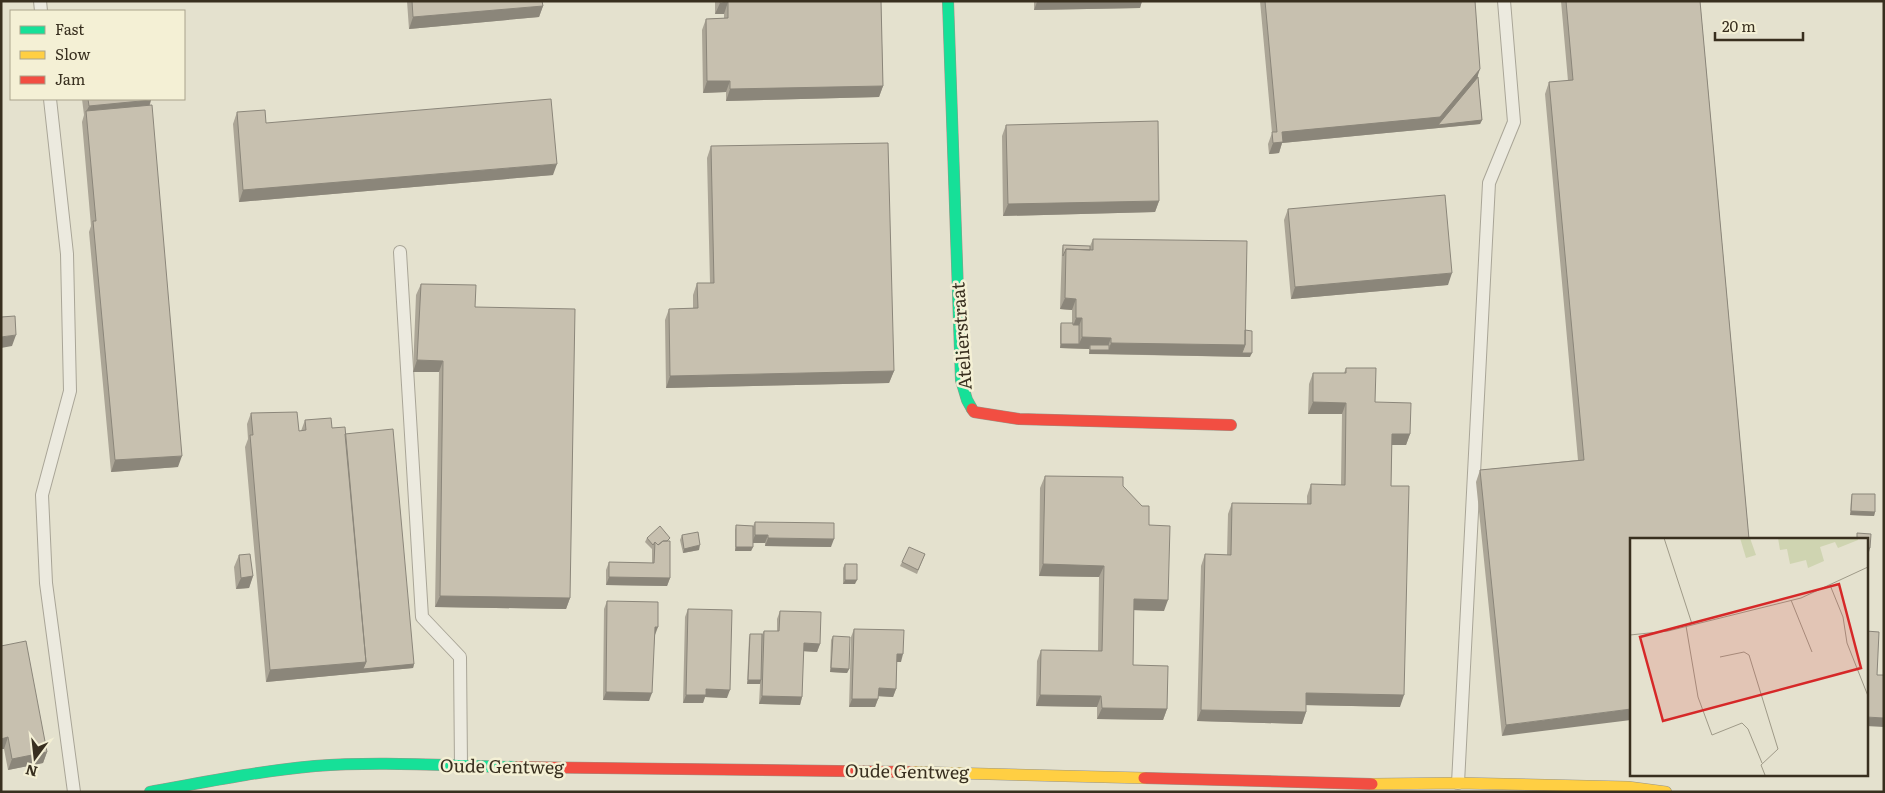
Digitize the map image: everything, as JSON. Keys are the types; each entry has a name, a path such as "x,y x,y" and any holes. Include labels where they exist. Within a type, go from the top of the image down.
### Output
{"street":[{"name":"Atelierstraat","path":"948,1 961,380 967,400 974,412 1020,420 1231,425"},
{"name":"Oude Gentweg","path":"150,792 269,771 316,766 366,764 934,772 1394,785 1458,783 1628,788 1666,792"}],"lane":[{"path":"1458,783 1489,183 1514,122 1504,1"},
{"path":"50,100 67,254 70,391 42,495 46,583 74,792"},
{"path":"400,252 422,616 460,657 460,766"}],"building":[{"path":"412,1 542,1 543,6 413,17"},
{"path":"720,1 881,1 883,86 730,89 730,81 707,81 706,19 728,18 728,2 720,3"},
{"path":"1037,1 1089,1 1037,2"},
{"path":"1265,1 1475,1 1480,69 1440,117 1282,132 1283,142 1273,143 1272,132 1277,132"},
{"path":"1566,1 1700,1 1749,538 1630,538 1630,709 1506,725 1480,470 1584,460 1549,82 1573,80"},
{"path":"1478,77 1482,120 1438,125"},
{"path":"551,99 557,164 243,190 237,112 265,110 266,123"},
{"path":"88,100 151,100 89,106"},
{"path":"152,105 182,456 115,460 93,221 96,221 86,111"},
{"path":"1158,121 1159,201 1008,204 1006,125"},
{"path":"888,143 894,371 670,376 669,309 698,308 697,283 714,283 711,146"},
{"path":"1445,195 1452,273 1295,287 1288,209"},
{"path":"1093,239 1247,241 1245,345 1111,343 1111,338 1082,337 1082,318 1076,318 1076,299 1065,298 1066,249 1093,250"},
{"path":"1063,245 1090,246 1090,250 1066,249 1063,256"},
{"path":"421,284 476,285 475,307 575,309 570,598 440,596 443,361 417,360"},
{"path":"15,316 16,335 1,337 1,317"},
{"path":"1061,323 1079,325 1079,344 1061,344"},
{"path":"1245,330 1252,331 1252,353 1242,353 1245,345"},
{"path":"1090,345 1109,345 1109,350 1090,350"},
{"path":"1346,368 1376,368 1375,402 1411,403 1410,434 1392,434 1391,486 1409,486 1404,695 1306,693 1306,712 1201,710 1205,554 1231,555 1232,503 1311,504 1311,484 1345,485 1346,403 1313,402 1313,373 1346,373"},
{"path":"297,412 299,431 306,430 305,420 331,418 332,428 345,427 366,662 270,670 250,435 253,435 251,413"},
{"path":"393,429 414,664 363,669 366,662 345,434"},
{"path":"1045,476 1123,477 1123,486 1142,506 1149,506 1149,525 1170,526 1168,600 1134,599 1133,665 1168,666 1167,709 1102,708 1101,696 1040,695 1041,650 1102,651 1104,566 1043,564"},
{"path":"1852,494 1875,494 1875,512 1851,511"},
{"path":"755,522 834,523 834,539 768,538 768,535 755,535"},
{"path":"736,525 753,526 753,547 736,547"},
{"path":"660,526 670,538 658,545 655,542 653,545 647,538"},
{"path":"698,532 700,545 684,549 682,535"},
{"path":"1857,533 1871,534 1870,548 1868,548 1868,538 1857,538"},
{"path":"663,541 670,541 670,578 609,577 609,562 654,563 655,542 658,545"},
{"path":"909,547 925,554 918,570 902,562"},
{"path":"250,554 253,576 241,578 239,555"},
{"path":"845,564 857,564 857,580 845,580"},
{"path":"607,601 658,602 658,627 655,627 652,693 606,692"},
{"path":"688,609 732,610 730,690 706,689 706,695 686,695"},
{"path":"780,611 821,612 820,644 804,643 802,697 762,696 764,631 779,631"},
{"path":"854,629 904,630 903,654 897,654 896,689 879,688 878,699 852,699"},
{"path":"1868,631 1879,632 1877,675 1884,675 1884,718 1868,717"},
{"path":"750,634 762,634 761,680 748,680"},
{"path":"833,636 850,637 849,669 831,668"},
{"path":"26,641 47,752 12,759 8,737 1,739 1,646"}],"traffic: fast":[{"path":"948,1 961,380 972,409"},
{"path":"150,792 253,774 315,766 390,764 516,767"}],"traffic: slow":[{"path":"913,772 1144,778"},
{"path":"1372,784 1458,783 1628,787 1666,792"}],"traffic: jam":[{"path":"972,409 974,412 1019,419 1231,425"},
{"path":"516,767 913,772"},
{"path":"1144,778 1372,784"}]}
